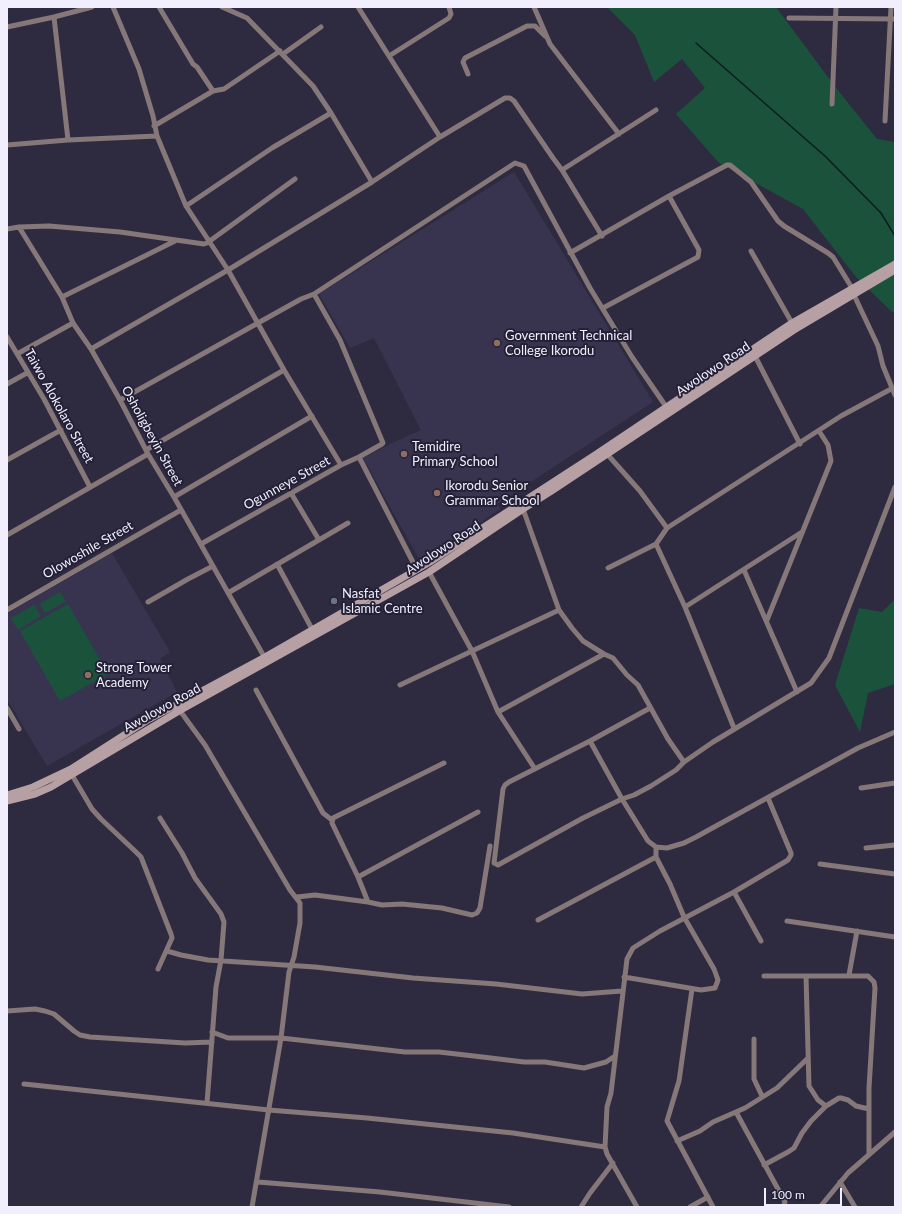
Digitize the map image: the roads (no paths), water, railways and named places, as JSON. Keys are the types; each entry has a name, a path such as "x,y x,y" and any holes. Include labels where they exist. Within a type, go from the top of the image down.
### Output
{"main road":[{"name":"Awolowo Road","path":"7,801 35,794 51,787 178,708 429,572 895,264"},
{"name":"Awolowo Road","path":"266,660 312,629 417,570 667,408 792,323 895,270"},
{"name":"Awolowo Road","path":"7,795 33,787 71,769 146,721 178,708"}],"street":[{"path":"7,27 92,7"},
{"path":"113,7 139,69 153,116 157,136 186,206 228,270 284,370 341,464"},
{"path":"159,7 193,64 197,67 213,91"},
{"path":"222,7 247,18 313,86 372,182"},
{"path":"358,7 440,137"},
{"path":"389,56 449,18 451,14 450,7"},
{"path":"534,7 547,38 555,50 619,134"},
{"path":"832,104 836,7"},
{"path":"884,121 892,19 891,7"},
{"path":"54,17 68,140"},
{"path":"789,18 892,19"},
{"path":"468,74 463,62 465,58 527,26 535,26 547,38"},
{"path":"154,126 213,91 224,89 321,27"},
{"path":"91,349 228,270 372,182 440,137 505,98 510,98 514,101 562,170 602,236"},
{"path":"562,170 656,110"},
{"path":"186,206 272,148 331,113"},
{"path":"7,144 157,136"},
{"path":"120,400 257,323 314,294 515,164 524,166 570,253 632,357 667,408"},
{"path":"570,253 602,236 669,196 724,166 730,165 751,182 778,221 828,252 833,257 853,291 878,346 883,366 891,389 895,395"},
{"path":"7,228 49,226 120,232 204,244 294,179"},
{"path":"603,308 698,258 699,250 669,196"},
{"name":"Osholigbeyin Street","path":"19,227 62,297 73,323 91,349 147,452 266,660"},
{"path":"62,297 176,240"},
{"path":"751,251 792,323"},
{"name":"Ogunneye Street","path":"201,544 341,464 359,458 383,442 340,340 314,294"},
{"path":"17,354 73,323"},
{"name":"Taiwo Alokolaro Street","path":"7,337 61,430 90,487"},
{"path":"755,356 800,444"},
{"path":"7,535 90,487 284,370"},
{"path":"7,384 27,373"},
{"path":"608,568 656,544 668,528 800,444 841,416 891,389"},
{"path":"174,497 312,416"},
{"path":"7,460 61,430"},
{"path":"767,620 831,461 828,445 819,431"},
{"path":"607,454 640,491 668,528"},
{"path":"359,458 417,570"},
{"path":"650,708 509,782 503,789 494,863 498,865 566,827 651,786 676,770 684,762 734,728 810,683 829,658 895,487"},
{"path":"291,493 319,540"},
{"path":"523,509 559,610 583,640 604,654 613,658 622,670 638,685 668,739 684,762"},
{"name":"Olowoshile Street","path":"7,610 181,510"},
{"path":"228,593 348,523"},
{"path":"685,607 803,532"},
{"path":"656,544 685,607 734,728"},
{"path":"277,564 312,629"},
{"path":"148,602 213,566"},
{"path":"744,570 797,692"},
{"path":"429,572 472,651 498,712 535,768"},
{"path":"400,685 559,610"},
{"path":"498,712 604,654"},
{"path":"256,690 323,813 332,820 332,823 358,877 368,902"},
{"path":"7,708 19,729"},
{"path":"178,708 204,745 290,890 297,897 300,903 301,912 291,966 282,1038 263,1141 258,1182 252,1207"},
{"path":"590,740 622,799 648,841 656,847 667,848 684,843 858,748 895,732"},
{"path":"332,820 333,818 444,763"},
{"path":"72,775 92,809 141,857 172,934 167,951 158,970"},
{"path":"861,788 895,783"},
{"path":"637,1207 607,1154 605,1147 607,1107 627,959 633,948 684,917 734,892 788,860 791,855 768,798"},
{"path":"358,877 478,812"},
{"path":"160,818 182,853 195,878 221,914 224,922 221,960 216,987 206,1103"},
{"path":"866,848 895,845"},
{"path":"297,897 315,895 382,905 402,904 442,908 472,915 478,913 480,908 490,846"},
{"path":"624,977 701,990 715,988 718,980 714,969 684,917 670,884 656,857 656,847"},
{"path":"538,920 656,857"},
{"path":"820,864 895,874"},
{"path":"734,892 761,942"},
{"path":"787,921 895,937"},
{"path":"849,975 857,931"},
{"path":"167,951 181,955 221,960 413,978 496,984 582,994 622,991"},
{"path":"764,976 868,976 874,982 869,1081 869,1154"},
{"path":"806,976 807,1059 810,1089 818,1100 826,1106"},
{"path":"692,989 679,1081 667,1121 713,1207"},
{"path":"7,1011 35,1009 45,1011 54,1014 63,1020 80,1035 90,1037 185,1044 212,1042"},
{"path":"212,1032 228,1038 282,1038 405,1052 439,1052 524,1062 545,1062 584,1068 606,1062 615,1056"},
{"path":"754,1039 754,1080 762,1096"},
{"path":"677,1141 696,1133 713,1122 736,1112 777,1088 807,1059"},
{"path":"24,1084 269,1110 368,1118 513,1133 605,1147"},
{"path":"764,1164 794,1148 805,1128 826,1106 833,1101 841,1098 848,1100 856,1106 870,1109"},
{"path":"736,1112 785,1202 785,1206"},
{"path":"820,1207 840,1182 869,1154 895,1132"},
{"path":"581,1207 613,1163"},
{"path":"258,1182 380,1192 509,1207"},
{"path":"840,1182 855,1207"},
{"path":"690,1207 708,1197"}],"waterway":[{"path":"696,43 826,157 881,213 895,236"}],"place":[{"name":"Government Technical College Ikorodu","path":"497,343"},
{"name":"Temidire Primary School","path":"404,454"},
{"name":"Ikorodu Senior Grammar School","path":"437,493"},
{"name":"Nasfat Islamic Centre","path":"334,601"},
{"name":"Strong Tower Academy","path":"88,675"}]}
